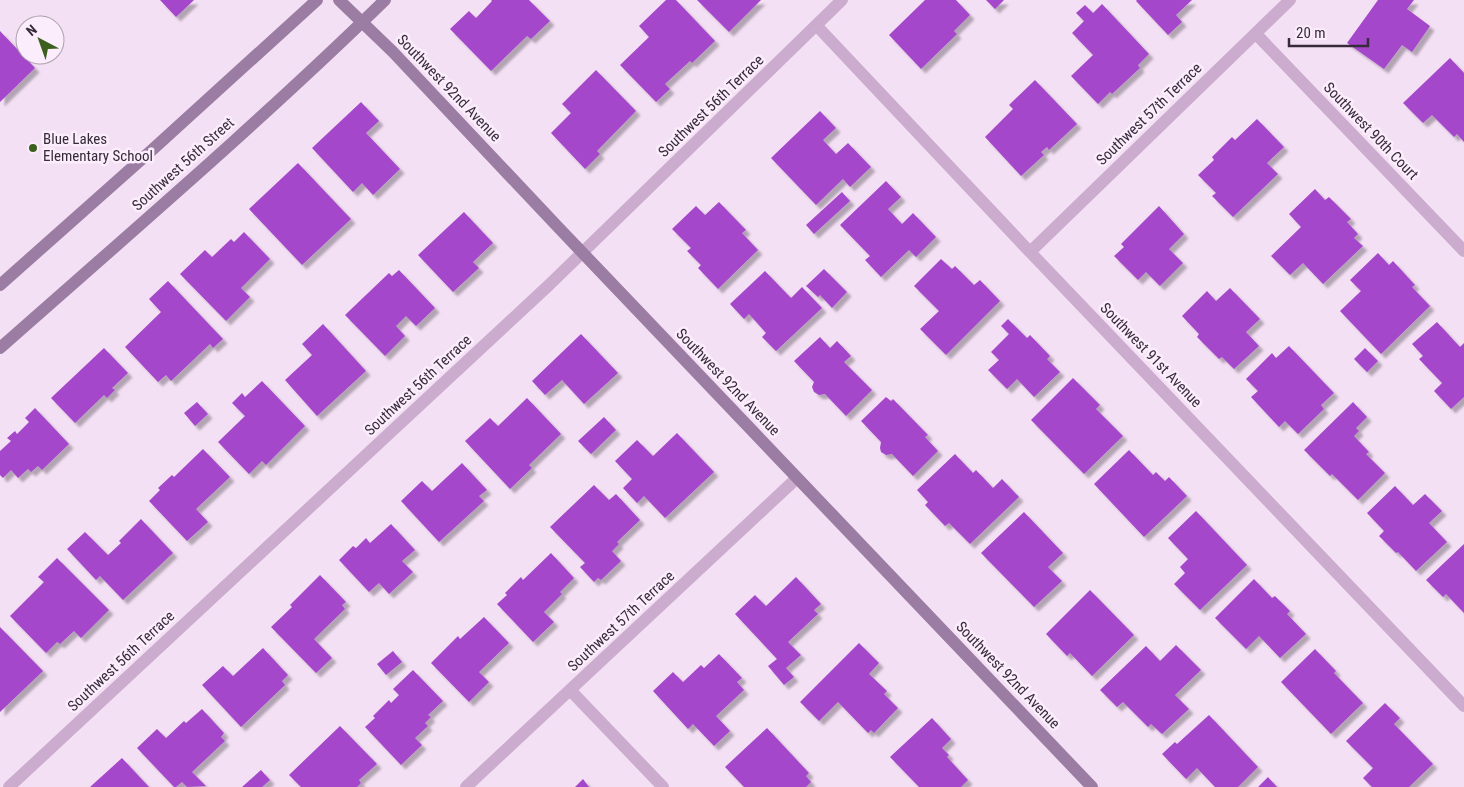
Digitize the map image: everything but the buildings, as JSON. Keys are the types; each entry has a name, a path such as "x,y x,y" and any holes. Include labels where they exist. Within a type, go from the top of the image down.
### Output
{"street":[{"name":"Southwest 56th Street","path":"0,285 317,0"},
{"name":"Southwest 92nd Avenue","path":"339,0 393,52 1092,787"},
{"name":"Southwest 56th Street","path":"0,348 213,159 385,0"},
{"name":"Southwest 56th Terrace","path":"10,787 582,252 842,0"},
{"name":"Southwest 57th Terrace","path":"1030,252 1290,0"},
{"name":"Southwest 91st Avenue","path":"816,26 1464,706"},
{"name":"Southwest 90th Court","path":"1256,34 1464,251"},
{"name":"Southwest 57th Terrace","path":"466,787 797,478"},
{"path":"571,691 663,787"}],"place":[{"name":"Blue Lakes Elementary School","path":"33,148"}]}
